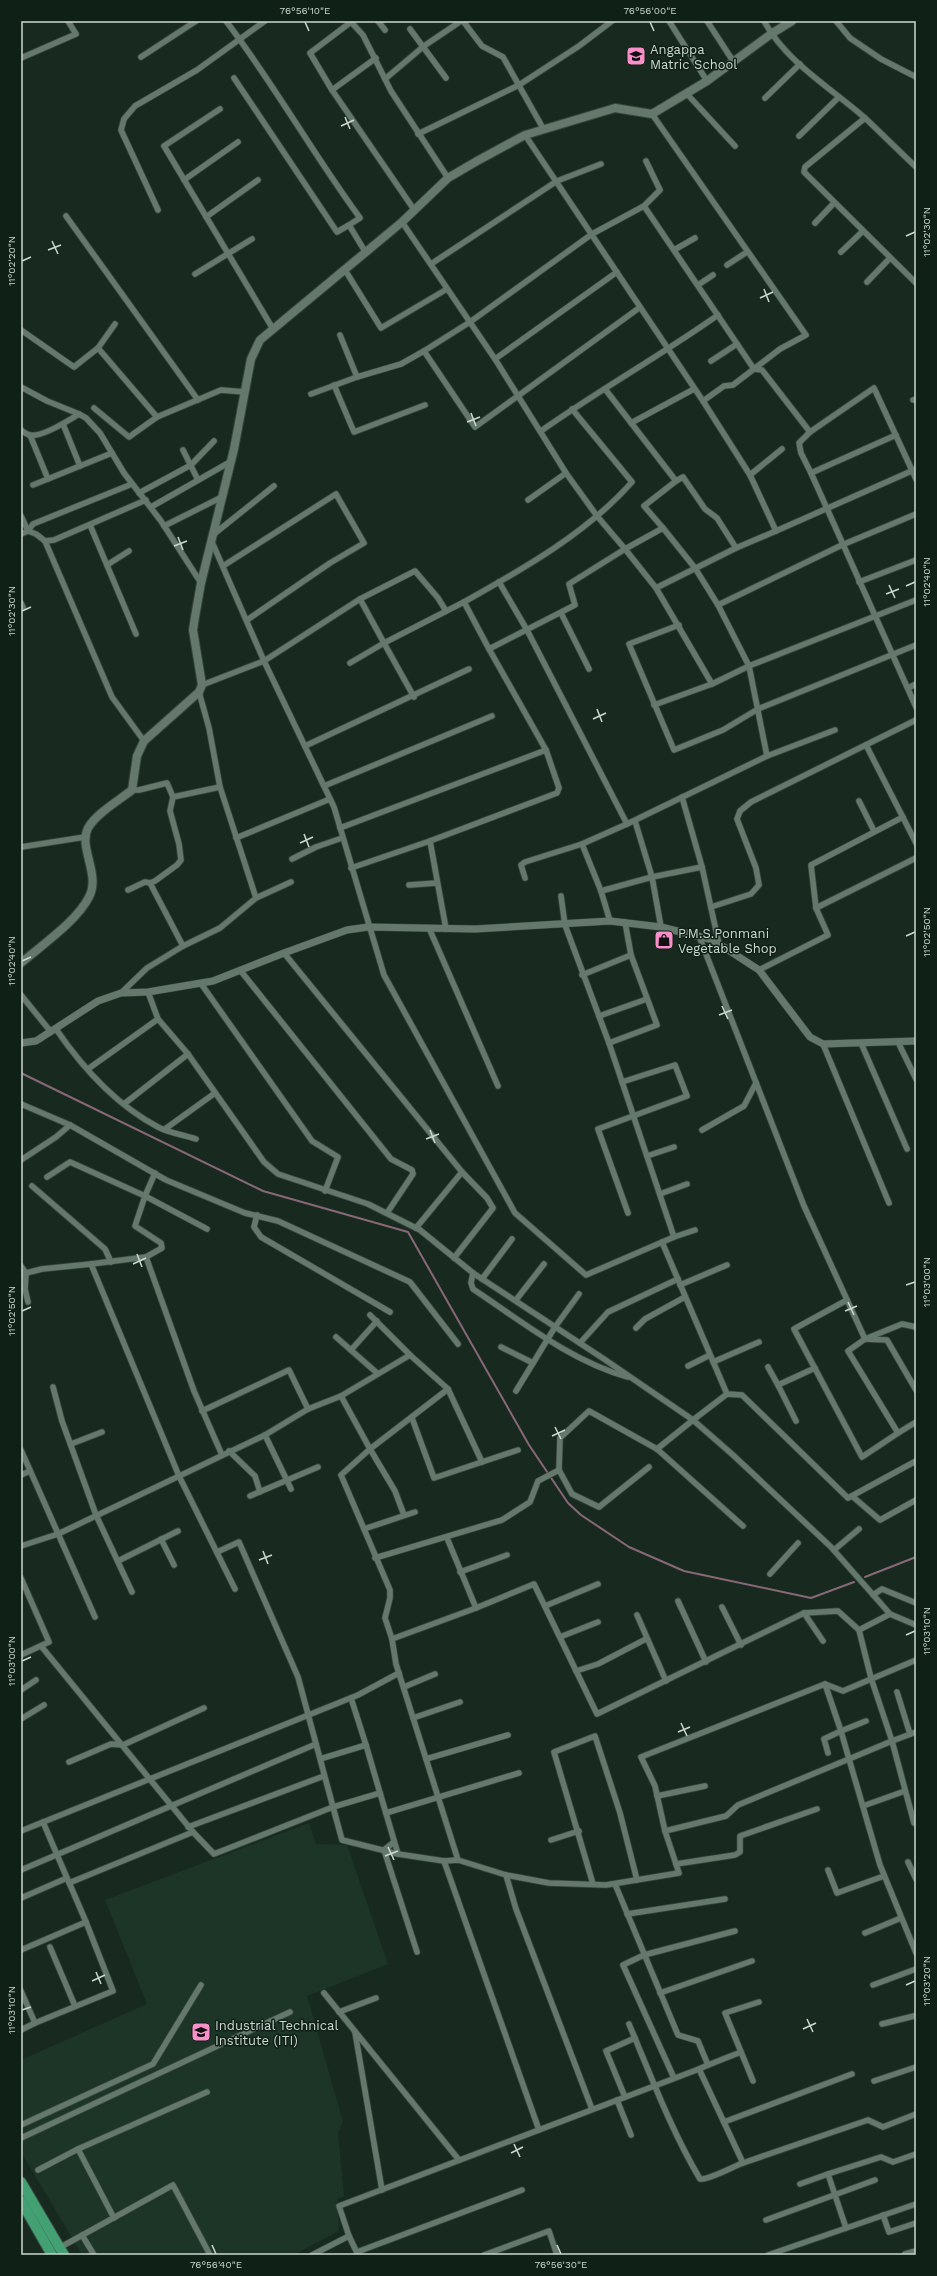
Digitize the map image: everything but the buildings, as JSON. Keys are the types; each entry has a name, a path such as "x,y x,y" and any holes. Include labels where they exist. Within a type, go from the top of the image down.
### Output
{"highway":[{"path":"21,2182 58,2253"},
{"path":"21,2202 58,2253"}],"main road":[{"path":"21,963 68,924 89,898 93,887 92,872 85,837 96,819 132,790 137,756 144,741 201,688 193,630 201,583 230,462 251,359 260,340 402,222 448,178 525,134 544,130 615,108 652,114 707,81 770,34 792,21"}],"street":[{"path":"21,58 76,34 68,21"},
{"path":"141,57 196,21"},
{"path":"226,21 240,39 327,172 360,218 336,232 234,78"},
{"path":"158,210 121,130 124,120 135,106 197,70 265,21"},
{"path":"415,210 332,90 310,53 351,21 363,35 376,58 385,79 418,134 448,178"},
{"path":"378,21 385,30"},
{"path":"385,79 424,46 462,21 482,46 502,57 544,130"},
{"path":"418,134 519,85 579,46 612,21"},
{"path":"669,21 707,81"},
{"path":"706,21 733,61"},
{"path":"764,21 770,34 800,64 865,118 916,167"},
{"path":"836,21 850,38 881,59 916,77"},
{"path":"410,29 424,46 446,78"},
{"path":"332,90 376,58"},
{"path":"765,98 800,64"},
{"path":"687,94 735,146"},
{"path":"799,136 839,97"},
{"path":"220,109 164,146 273,330"},
{"path":"652,114 806,335 780,349 733,385 724,386 703,401"},
{"path":"865,118 805,167 804,172 916,283"},
{"path":"525,134 617,272 639,308 703,401 750,475 776,531"},
{"path":"184,180 238,142"},
{"path":"311,394 357,377 401,364 470,322 592,234 644,206 660,190 646,161"},
{"path":"430,264 557,181 601,164"},
{"path":"206,217 258,180"},
{"path":"815,223 834,203"},
{"path":"644,206 754,369 762,370 810,432"},
{"path":"66,216 198,400"},
{"path":"402,222 495,359 566,473 597,516 656,588 712,684"},
{"path":"349,225 366,253"},
{"path":"841,252 862,231"},
{"path":"674,250 695,238"},
{"path":"196,274 227,253 252,239"},
{"path":"726,265 747,252"},
{"path":"867,282 890,258"},
{"path":"345,270 381,328 447,289"},
{"path":"495,359 617,272"},
{"path":"698,285 713,275"},
{"path":"424,351 475,427 517,395 639,308"},
{"path":"541,431 572,409 668,350 718,315"},
{"path":"21,330 74,367 98,348 115,324"},
{"path":"340,335 357,377"},
{"path":"711,361 737,344"},
{"path":"98,348 157,417"},
{"path":"334,385 354,432 426,405"},
{"path":"21,386 47,401 79,414 94,425 132,484 146,500 201,583"},
{"path":"916,479 914,470 874,388 810,432 799,443 801,453 828,508 842,545 916,707"},
{"path":"605,389 676,481"},
{"path":"631,423 694,389"},
{"path":"94,408 129,437 157,417 221,390 245,392"},
{"path":"350,663 384,643 464,602 527,566 597,516 616,500 632,482 572,409"},
{"path":"21,430 30,435 40,434 63,424 79,414"},
{"path":"63,424 80,466"},
{"path":"30,435 48,479"},
{"path":"811,473 896,435"},
{"path":"139,493 191,465 214,441"},
{"path":"750,475 782,449"},
{"path":"183,450 198,480"},
{"path":"33,485 112,453"},
{"path":"150,507 230,462"},
{"path":"656,588 736,548 914,470"},
{"path":"528,500 566,473"},
{"path":"736,548 717,518 705,509 683,476 644,506 695,568 718,605 749,666 767,756"},
{"path":"21,534 28,531 33,524 132,484"},
{"path":"274,486 213,538 223,566 264,661 306,746 330,799 384,975 515,1214 586,1275 674,1237 695,1230"},
{"path":"223,566 336,494 364,543 247,620"},
{"path":"164,526 222,496"},
{"path":"45,541 54,540 146,500"},
{"path":"718,605 842,545 916,514"},
{"path":"21,516 28,531 36,534 45,541 112,697 144,741"},
{"path":"90,525 136,634"},
{"path":"489,649 561,614 575,605 569,584 625,549 663,528"},
{"path":"107,565 129,551"},
{"path":"859,582 916,560"},
{"path":"256,898 220,787 201,688 264,661 360,599 415,571 438,598 446,611"},
{"path":"499,582 527,630 628,824"},
{"path":"360,599 414,697"},
{"path":"654,705 712,684 749,666 916,600"},
{"path":"351,868 430,841 557,793 559,788 546,750 464,602"},
{"path":"561,614 589,669"},
{"path":"679,626 629,644 674,750 723,730 758,710 916,645"},
{"path":"306,746 414,697 469,669"},
{"path":"908,688 916,684"},
{"path":"324,786 492,716"},
{"path":"711,907 751,894 759,885 756,868 737,819 740,811 750,802 916,720"},
{"path":"525,878 521,865 525,862 582,844 635,821 767,756 835,730"},
{"path":"866,745 916,843"},
{"path":"340,828 546,750"},
{"path":"128,890 145,882 150,883 177,865 181,860 179,844 170,811 173,796 167,783 139,790 132,790"},
{"path":"173,796 220,787"},
{"path":"682,797 702,866 720,944"},
{"path":"236,838 330,799"},
{"path":"859,802 874,831"},
{"path":"759,970 828,935 816,908 811,865 903,817"},
{"path":"635,821 652,877 661,927"},
{"path":"21,847 85,837"},
{"path":"292,859 316,846 342,838"},
{"path":"430,841 446,929"},
{"path":"582,844 601,891 610,921"},
{"path":"816,908 916,858"},
{"path":"601,891 652,877 702,866"},
{"path":"121,993 147,968 183,946 220,928 256,898 290,882"},
{"path":"150,883 183,946"},
{"path":"409,885 437,883"},
{"path":"561,896 565,925 582,975 609,1042 674,1237"},
{"path":"21,1044 36,1041 54,1031 98,1001 121,993 148,992 202,984 347,930 368,926 446,929 565,925 610,921 661,927 699,936 720,944 759,970 810,1037 823,1044 916,1041"},
{"path":"609,1042 657,1025 631,955 625,922"},
{"path":"429,928 498,1086"},
{"path":"699,936 804,1206 866,1339"},
{"path":"284,953 462,1172 487,1198 493,1208 454,1258"},
{"path":"582,975 631,955"},
{"path":"240,970 391,1159 412,1170 413,1174 387,1213"},
{"path":"202,984 312,1141 338,1157 325,1191"},
{"path":"148,992 158,1019 188,1054 264,1162 278,1174 325,1191 368,1204 416,1228 473,1273 516,1300 693,1420 733,1455 834,1550 890,1614 916,1625"},
{"path":"21,995 114,1097 159,1128 196,1139"},
{"path":"598,1016 647,999"},
{"path":"88,1069 158,1019"},
{"path":"898,1042 916,1080"},
{"path":"861,1043 907,1149"},
{"path":"823,1044 889,1203"},
{"path":"124,1104 188,1054"},
{"path":"622,1082 675,1065 687,1096 598,1129 628,1213"},
{"path":"702,1130 744,1106 756,1083"},
{"path":"165,1129 215,1093"},
{"path":"21,1104 70,1125 155,1173 245,1213 278,1221 410,1282 458,1344"},
{"path":"21,1160 56,1138 70,1125"},
{"path":"647,1156 674,1147"},
{"path":"47,1177 70,1162 145,1196 207,1229"},
{"path":"416,1228 462,1172"},
{"path":"24,1274 42,1269 146,1257 162,1248 161,1243 135,1226 145,1196 155,1173"},
{"path":"660,1194 687,1184"},
{"path":"32,1186 105,1249 111,1262"},
{"path":"257,1215 254,1227 261,1237 390,1312"},
{"path":"482,1278 512,1239"},
{"path":"662,1242 727,1394"},
{"path":"146,1257 202,1411 222,1455"},
{"path":"91,1264 179,1476 235,1590"},
{"path":"516,1300 544,1264"},
{"path":"580,1343 608,1312 679,1282 727,1265"},
{"path":"21,1266 24,1274 28,1302"},
{"path":"473,1273 471,1283 473,1289 548,1339 614,1373 633,1379"},
{"path":"516,1391 555,1327 579,1294"},
{"path":"636,1328 645,1319 685,1297"},
{"path":"847,1300 794,1329 862,1457 916,1422"},
{"path":"370,1315 410,1355 448,1389 482,1462"},
{"path":"351,1350 377,1321"},
{"path":"898,1433 848,1351 866,1339 902,1324 916,1327"},
{"path":"336,1337 377,1373"},
{"path":"866,1339 887,1340 916,1390"},
{"path":"713,1362 759,1342"},
{"path":"501,1347 533,1363"},
{"path":"21,1546 58,1534 265,1435 308,1409 341,1396 377,1373 410,1355"},
{"path":"688,1366 710,1355"},
{"path":"768,1367 796,1421"},
{"path":"778,1385 815,1368"},
{"path":"202,1411 289,1370 308,1409"},
{"path":"53,1387 96,1515 132,1592"},
{"path":"448,1389 370,1449 341,1475 375,1558 390,1590 390,1598 385,1618 392,1639 399,1673 458,1860"},
{"path":"657,1449 727,1394 742,1395 848,1498 916,1461"},
{"path":"341,1396 394,1491 404,1515"},
{"path":"649,1467 599,1507 572,1494 556,1471 560,1438 589,1411 657,1449 743,1526"},
{"path":"412,1418 434,1478 518,1450"},
{"path":"71,1444 102,1432"},
{"path":"265,1435 291,1489"},
{"path":"21,1450 95,1617"},
{"path":"229,1451 254,1476 260,1492"},
{"path":"250,1496 318,1467"},
{"path":"21,1475 30,1471"},
{"path":"375,1558 447,1538 502,1520 530,1502 538,1481 556,1471"},
{"path":"852,1496 880,1520 916,1500"},
{"path":"364,1529 415,1512"},
{"path":"834,1550 859,1529"},
{"path":"118,1561 178,1531"},
{"path":"447,1538 476,1608"},
{"path":"161,1539 174,1565"},
{"path":"216,1552 239,1542 298,1677 342,1840 398,1854 448,1861 458,1860 506,1875 549,1883 615,1884 679,1873 665,1831 655,1786 641,1757 825,1684 843,1691 916,1660"},
{"path":"770,1574 798,1543"},
{"path":"460,1572 507,1555"},
{"path":"21,1578 50,1642 21,1655"},
{"path":"392,1639 476,1608 534,1584 597,1714 804,1614 838,1612 859,1630 871,1678 892,1741 914,1823"},
{"path":"545,1606 598,1584"},
{"path":"873,1595 882,1589 916,1602"},
{"path":"678,1600 706,1662"},
{"path":"722,1607 741,1645"},
{"path":"804,1614 823,1641"},
{"path":"859,1630 890,1614"},
{"path":"636,1616 666,1681"},
{"path":"560,1637 598,1622"},
{"path":"576,1672 598,1664 646,1639"},
{"path":"41,1646 90,1708 123,1745 192,1832 214,1854 333,1807 380,1793"},
{"path":"21,1831 149,1778 351,1698 399,1673"},
{"path":"404,1687 434,1674"},
{"path":"21,1690 36,1680"},
{"path":"825,1684 841,1731 884,1876 916,1953"},
{"path":"665,1831 726,1816 738,1805 913,1733 897,1692"},
{"path":"351,1698 398,1854"},
{"path":"413,1718 460,1702"},
{"path":"21,1719 44,1705"},
{"path":"69,1762 111,1744 123,1745 204,1708"},
{"path":"828,1753 824,1739 866,1721"},
{"path":"426,1759 508,1735"},
{"path":"593,1884 554,1752 595,1736 620,1813 637,1880"},
{"path":"21,1870 316,1744"},
{"path":"320,1758 366,1745"},
{"path":"386,1813 519,1773"},
{"path":"188,1827 324,1776"},
{"path":"657,1796 705,1786"},
{"path":"863,1806 905,1792"},
{"path":"676,1864 735,1855 740,1852 740,1836 817,1809"},
{"path":"21,2030 113,1991 86,1922 43,1822"},
{"path":"551,1840 578,1831"},
{"path":"21,1898 192,1832"},
{"path":"384,1850 394,1842"},
{"path":"384,1850 417,1952"},
{"path":"448,1861 448,1870 539,2130"},
{"path":"908,1862 916,1879"},
{"path":"828,1870 838,1893 884,1876"},
{"path":"506,1875 516,1909 592,2109"},
{"path":"615,1884 678,2035 698,2040 708,2065"},
{"path":"627,1914 725,1900"},
{"path":"864,1933 902,1918"},
{"path":"21,1950 86,1922"},
{"path":"674,2078 623,1965 644,1955 735,1931"},
{"path":"50,1947 76,2006"},
{"path":"660,1993 752,1961"},
{"path":"873,1985 916,1969"},
{"path":"21,2125 153,2064 201,1985"},
{"path":"21,1991 35,2023"},
{"path":"324,1993 459,2160"},
{"path":"339,2012 376,1998"},
{"path":"753,2081 725,2013 759,2002"},
{"path":"21,2138 290,2012"},
{"path":"882,2024 916,2017"},
{"path":"629,2024 691,2164 700,2178 713,2177 728,2168 868,2120 883,2127 916,2114"},
{"path":"355,2032 382,2190"},
{"path":"625,2097 606,2051 635,2038"},
{"path":"522,2190 358,2254 349,2236 339,2206 741,2052"},
{"path":"874,2081 916,2067"},
{"path":"699,2069 743,2163"},
{"path":"724,2122 852,2074"},
{"path":"38,2170 78,2149 207,2092"},
{"path":"617,2100 632,2135"},
{"path":"78,2149 114,2218"},
{"path":"800,2184 881,2157 893,2162 916,2154"},
{"path":"828,2174 846,2228"},
{"path":"766,2220 875,2180"},
{"path":"58,2253 82,2235 173,2185 210,2255"},
{"path":"768,2255 916,2204"},
{"path":"882,2215 889,2232 916,2223"},
{"path":"484,2255 549,2231 557,2255"},
{"path":"82,2235 94,2255"},
{"path":"312,2255 349,2236"},
{"path":"905,2254 916,2251"}],"shaded area":[{"name":"Industrial Technical Institute (ITI)","path":"309,1823 316,1844 347,1845 388,1964 307,1996 343,2122 338,2133 344,2196 337,2199 339,2231 293,2255 82,2255 21,2152 21,2060 147,2004 105,1900"}],"waterway":[{"path":"21,1073 263,1191 408,1232 529,1445 568,1503 581,1515 629,1547 684,1571 811,1598 854,1582"},
{"path":"865,1577 916,1557"}],"place":[{"name":"Angappa Matric School","path":"636,56"},
{"name":"P.M.S.Ponmani Vegetable Shop","path":"664,940"},
{"name":"Industrial Technical Institute (ITI)","path":"201,2032"}]}
